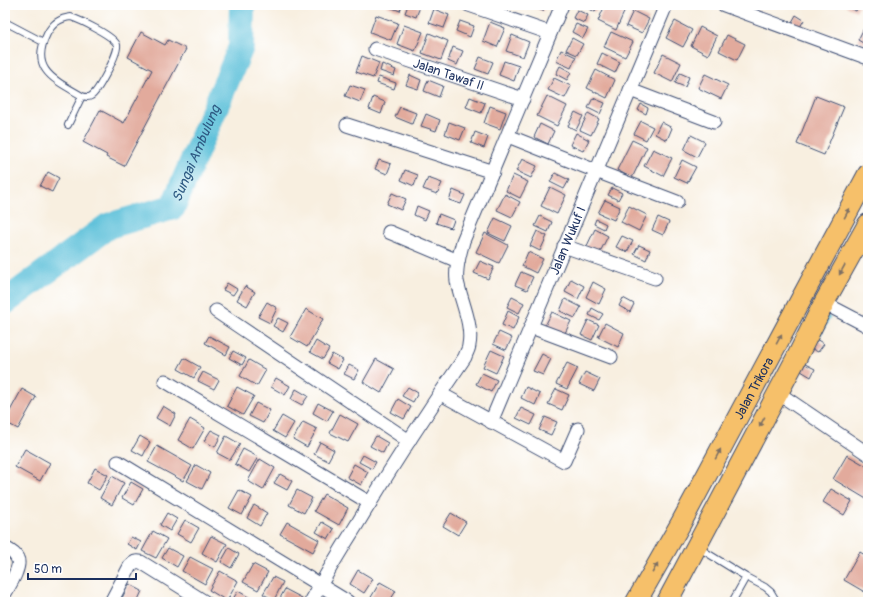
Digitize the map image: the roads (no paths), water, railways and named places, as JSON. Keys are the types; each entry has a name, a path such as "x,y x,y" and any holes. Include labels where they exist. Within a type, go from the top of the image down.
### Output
{"main road":[{"name":"Jalan Trikora","path":"636,602 681,523 868,174"},
{"name":"Jalan Trikora","path":"667,602 824,303 868,224"},
{"path":"834,237 855,247"}],"street":[{"path":"469,5 550,33"},
{"path":"311,602 370,503 465,357 469,346 468,320 457,281 457,267 463,241 562,5"},
{"name":"Jalan Wukuf I","path":"491,422 666,5"},
{"path":"724,5 868,58"},
{"name":"Jalan Tawaf II","path":"375,49 523,99"},
{"path":"630,90 714,122"},
{"path":"347,125 493,172"},
{"path":"508,136 596,172 677,202"},
{"path":"389,232 458,261"},
{"path":"564,246 655,278"},
{"path":"824,303 868,326"},
{"path":"216,311 409,441"},
{"path":"531,326 611,357"},
{"path":"165,381 370,503"},
{"path":"778,393 868,454"},
{"path":"441,394 564,461 578,429"},
{"path":"118,462 348,602"},
{"path":"5,548 12,552 17,557 18,561 18,567 15,575 5,593"},
{"path":"111,602 130,566 134,562 141,562 205,602"}],"lane":[{"path":"70,17 77,19 106,34 117,43 118,48 116,54 99,86 91,96 82,96 52,77 44,67 41,58 43,42 49,30 57,21 64,18 70,17"},
{"path":"5,22 43,42"},
{"path":"68,125 82,96"},
{"path":"697,547 765,587 771,592 777,602"},
{"path":"732,602 746,577"}],"waterway":[{"name":"Sungai Ambulung","path":"5,302 108,226 173,207 241,47 242,5"},
{"path":"819,334 828,318"}]}
